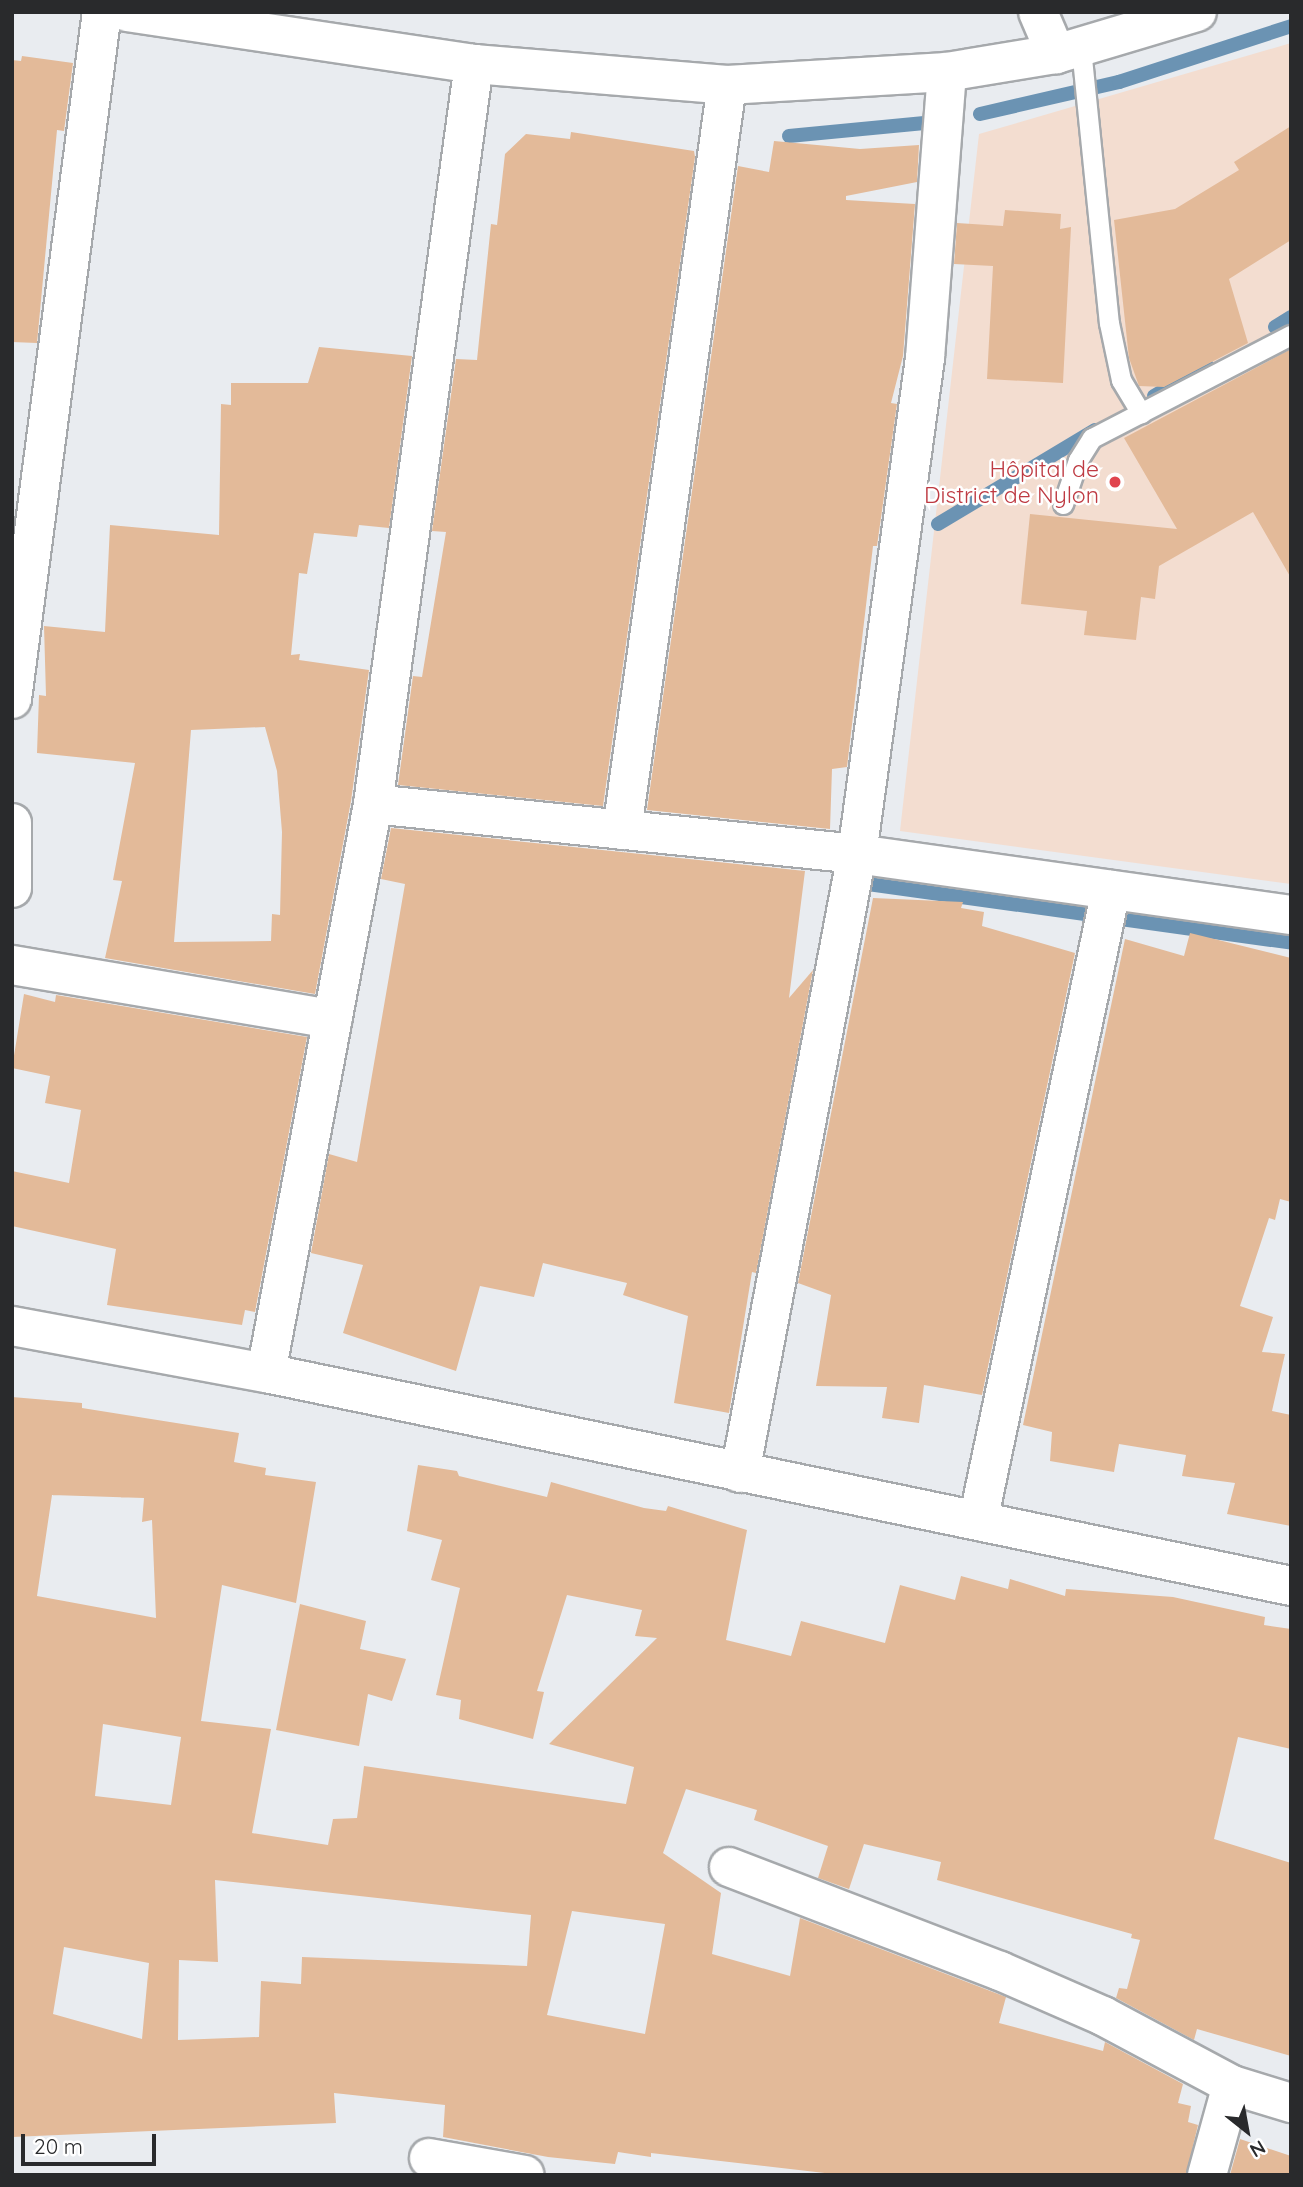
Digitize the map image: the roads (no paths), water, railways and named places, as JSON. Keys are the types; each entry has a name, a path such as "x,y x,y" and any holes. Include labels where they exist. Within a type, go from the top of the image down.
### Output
{"street":[{"path":"12,699 26,497 102,12"},
{"path":"127,12 474,64 727,85 947,72 1069,51 1197,12"},
{"path":"1038,12 1069,51"},
{"path":"265,1373 373,804 474,64"},
{"path":"740,1473 857,854 925,358 947,72"},
{"path":"622,830 727,85"},
{"path":"373,804 857,854 1291,915"},
{"path":"12,823 12,888"},
{"path":"978,1521 1111,890"},
{"path":"12,965 332,1019"},
{"path":"12,1326 265,1373 1291,1586"},
{"path":"729,1867 1000,1971 1103,2016 1231,2085 1291,2103"},
{"path":"1206,2175 1231,2085"},
{"path":"429,2158 525,2175"}],"lane":[{"path":"1069,51 1109,323 1121,380 1141,413"},
{"path":"1063,504 1083,448 1092,438 1291,335"}],"waterway":[{"path":"980,114 1119,82 1291,26"},
{"path":"789,136 924,123"},
{"path":"1275,327 1291,317"},
{"path":"1154,396 1207,365"},
{"path":"938,524 1095,430"},
{"path":"857,891 868,884 1291,943"}],"place":[{"name":"Hôpital de District de Nylon","path":"1115,482"}]}
